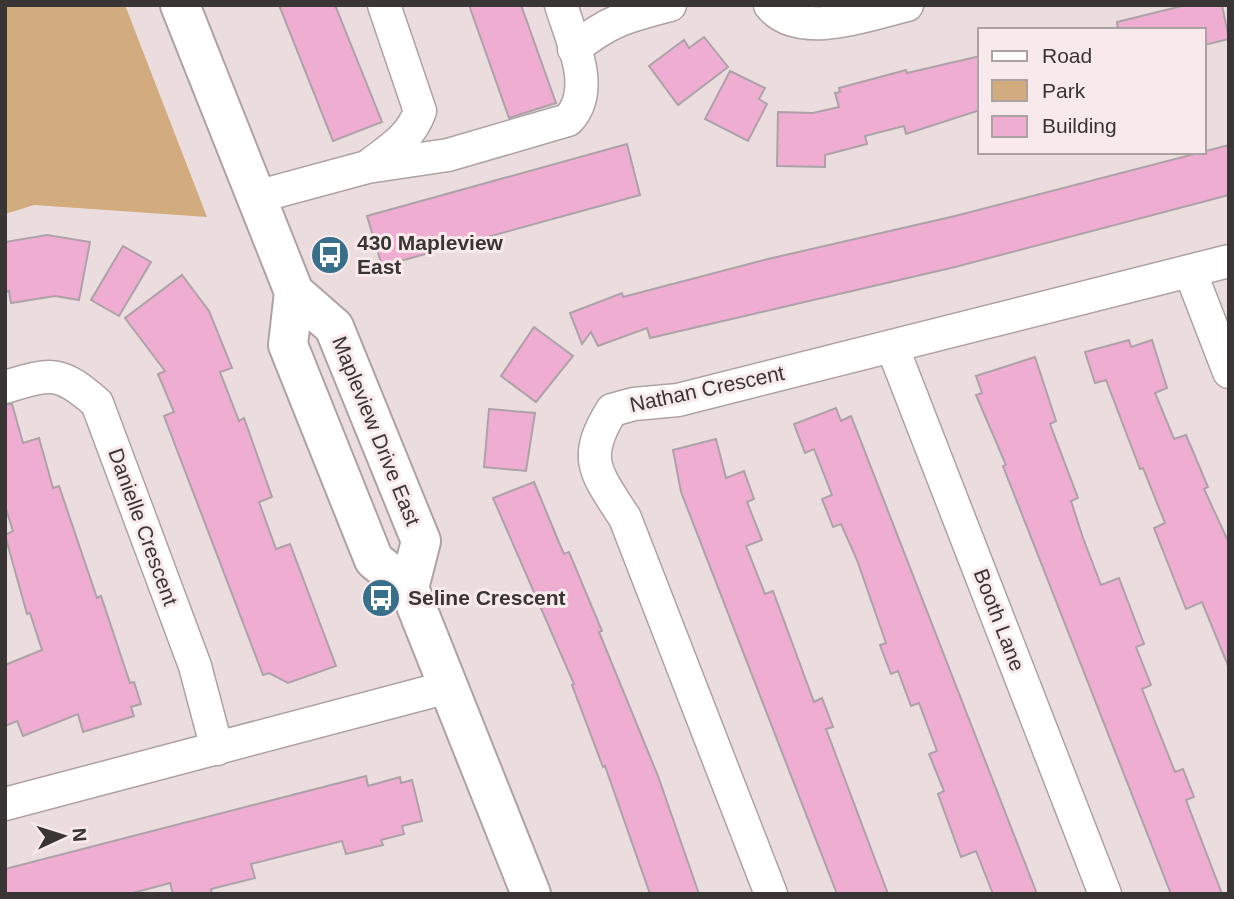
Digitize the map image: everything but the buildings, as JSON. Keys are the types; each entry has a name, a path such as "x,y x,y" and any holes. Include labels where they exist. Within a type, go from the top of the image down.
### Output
{"main road":[{"name":"Mapleview Drive East","path":"180,5 293,292 288,345 374,560 409,588 531,894"},
{"name":"Mapleview Drive East","path":"293,292 334,327 421,541 409,588"}],"street":[{"path":"367,167 404,140 416,125 421,111 384,5"},
{"path":"256,197 367,167 448,155 568,120 578,109 582,84 561,5"},
{"path":"574,49 600,28 628,16 670,5"},
{"path":"770,5 776,13 818,26 907,5"},
{"name":"Nathan Crescent","path":"771,894 625,518 594,466 596,435 612,410 634,404 678,400 1229,261"},
{"path":"1190,271 1229,372"},
{"name":"Booth Lane","path":"892,346 1105,894"},
{"name":"Danielle Crescent","path":"5,387 44,375 72,381 97,403 195,666 217,749"},
{"path":"5,804 448,687"}],"green space":[{"path":"5,5 125,5 207,217 34,205 5,214"}],"place":[{"name":"430 Mapleview East","path":"330,255"},
{"name":"Seline Crescent","path":"381,598"}]}
